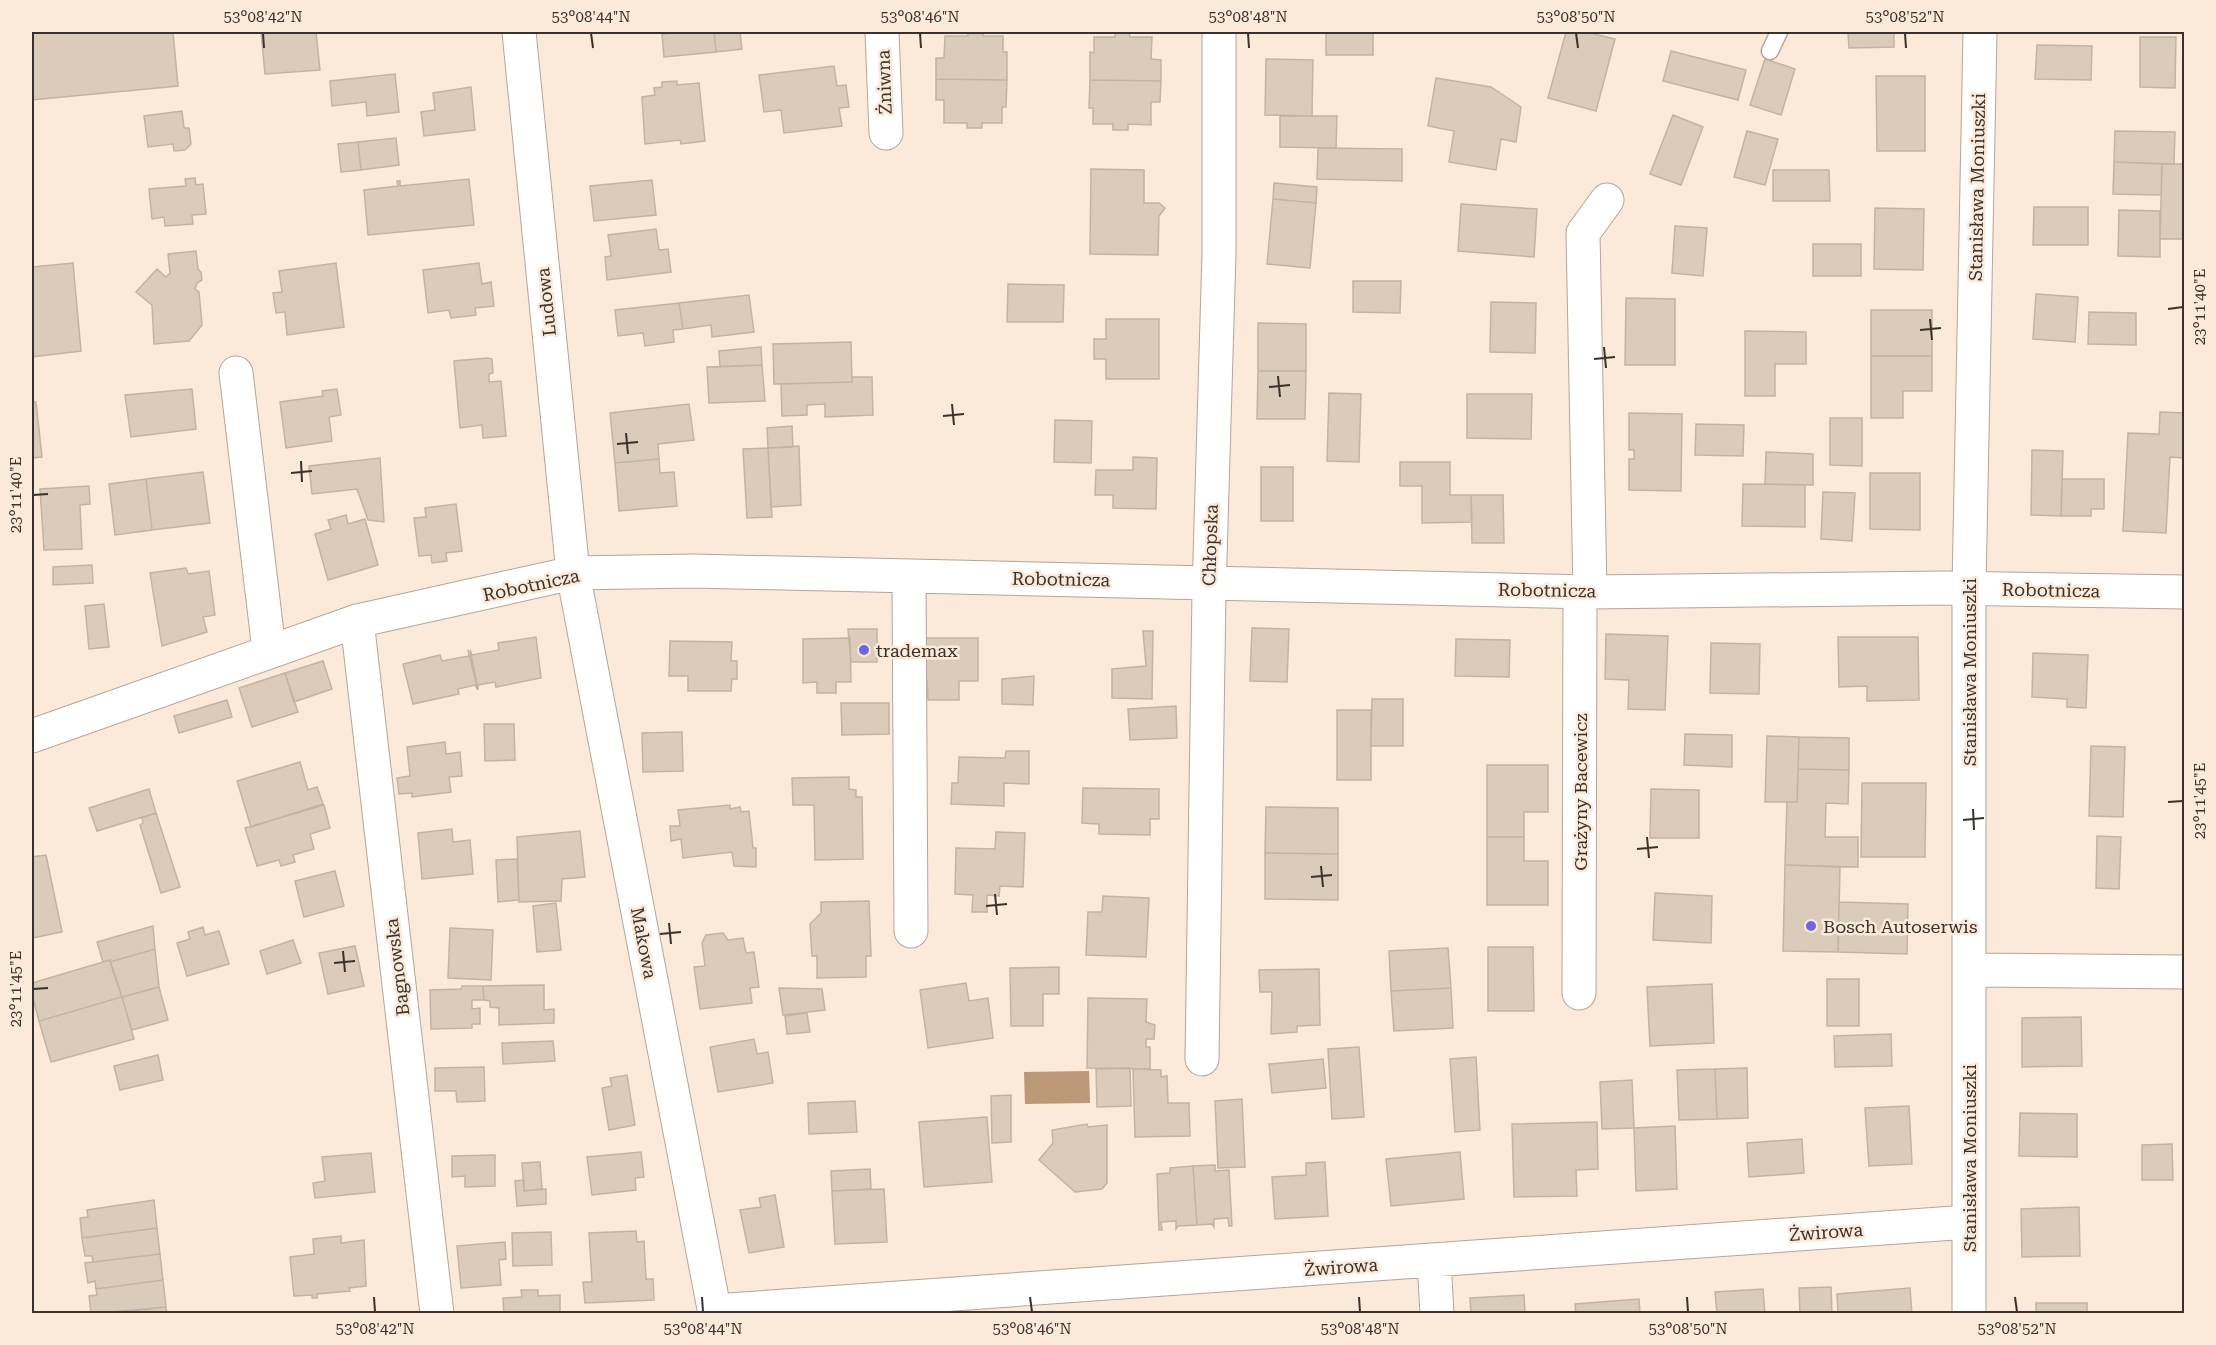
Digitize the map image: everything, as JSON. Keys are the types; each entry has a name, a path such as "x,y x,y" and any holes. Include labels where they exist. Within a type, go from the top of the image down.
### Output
{"street":[{"name":"Ludowa","path":"519,32 573,573"},
{"name":"Żniwna","path":"882,32 886,133"},
{"name":"Chłopska","path":"1202,1059 1209,583 1219,253 1219,32"},
{"name":"Stanisława Moniuszki","path":"1969,1314 1969,588 1980,32"},
{"name":"Grażyny Bacewicz","path":"1579,993 1585,592 1583,233 1607,200"},
{"path":"236,373 269,650"},
{"name":"Robotnicza","path":"32,736 269,650 357,621 573,573 694,571 1585,592 1969,588 2184,592"},
{"name":"Makowa","path":"573,573 714,1312"},
{"path":"909,576 911,931"},
{"name":"Bagnowska","path":"357,621 437,1314"},
{"path":"1969,970 2184,972"},
{"name":"Żwirowa","path":"714,1312 1968,1222"},
{"path":"1434,1260 1437,1314"}],"lane":[{"path":"1770,51 1779,32"}],"shaded area":[{"path":"1089,1071 1090,1103 1025,1104 1024,1072"}],"building":[{"path":"32,32 173,32 178,86 32,100"},
{"path":"261,32 316,32 320,70 265,74"},
{"path":"714,32 716,52 664,57 662,34"},
{"path":"714,32 740,32 742,49 716,52"},
{"path":"968,32 983,32 983,36 1003,36 1003,52 1007,52 1007,80 936,79 936,58 944,58 945,36 968,36"},
{"path":"1115,32 1129,32 1130,37 1152,37 1151,59 1161,60 1161,81 1090,80 1090,52 1094,53 1094,37 1115,37"},
{"path":"1326,32 1373,32 1373,55 1326,55"},
{"path":"1566,32 1586,32 1615,39 1596,111 1548,98"},
{"path":"1848,32 1894,32 1894,47 1849,48"},
{"path":"2140,37 2176,37 2175,88 2140,87"},
{"path":"2037,45 2092,46 2091,80 2035,79"},
{"path":"1671,51 1746,70 1738,100 1663,81"},
{"path":"1266,59 1313,60 1312,116 1265,115"},
{"path":"1765,59 1795,69 1781,115 1750,105"},
{"path":"834,66 837,86 846,85 849,107 839,108 842,126 784,133 781,110 764,112 759,75"},
{"path":"395,74 399,112 367,116 366,102 332,106 330,81"},
{"path":"1876,76 1925,76 1925,151 1877,151"},
{"path":"1436,78 1491,87 1521,107 1516,142 1501,139 1496,170 1449,162 1454,131 1428,126"},
{"path":"936,79 1007,80 1006,107 1002,107 1002,123 982,123 982,128 967,128 967,123 944,123 944,100 936,100"},
{"path":"1090,80 1161,81 1160,102 1151,102 1151,125 1128,124 1128,130 1113,130 1113,124 1093,124 1093,108 1089,108"},
{"path":"677,81 677,85 699,83 705,141 681,144 680,140 645,144 642,97 655,95 654,88 662,87 662,82"},
{"path":"471,87 475,130 424,136 421,112 435,110 433,93"},
{"path":"182,111 184,128 189,128 191,144 185,150 174,151 173,144 148,147 144,116"},
{"path":"1673,115 1703,127 1681,185 1650,174"},
{"path":"1280,116 1337,116 1336,148 1280,147"},
{"path":"1747,131 1778,139 1765,185 1734,177"},
{"path":"2115,131 2175,132 2174,164 2114,162"},
{"path":"396,138 399,165 361,170 358,142"},
{"path":"358,142 361,170 341,172 338,144"},
{"path":"1318,148 1402,149 1402,181 1317,179"},
{"path":"2114,162 2162,164 2161,195 2113,194"},
{"path":"2162,164 2184,164 2184,239 2160,239"},
{"path":"1091,169 1144,170 1144,203 1159,203 1165,208 1159,216 1158,255 1090,254"},
{"path":"1773,170 1829,170 1830,201 1773,201"},
{"path":"195,178 196,185 203,184 206,214 192,215 193,224 165,226 164,217 152,219 149,189 186,186 185,179"},
{"path":"469,179 474,225 368,235 364,190 398,186 397,181 400,181 400,186"},
{"path":"652,180 656,215 594,221 590,186"},
{"path":"1274,183 1317,187 1316,203 1273,199"},
{"path":"1273,199 1316,203 1310,268 1267,264"},
{"path":"1461,204 1537,209 1534,257 1458,251"},
{"path":"2034,207 2088,207 2088,245 2033,245"},
{"path":"1875,208 1924,209 1923,270 1874,269"},
{"path":"2119,210 2160,211 2160,257 2118,256"},
{"path":"1675,226 1707,228 1703,276 1672,273"},
{"path":"656,229 659,250 668,249 671,272 607,280 605,257 611,256 608,235"},
{"path":"1813,244 1861,244 1861,276 1813,276"},
{"path":"196,251 202,280 197,283 195,289 199,292 202,325 189,341 154,344 152,305 136,292 157,269 166,277 170,273 168,254"},
{"path":"73,263 81,351 32,357 32,267"},
{"path":"336,263 344,327 287,335 285,312 276,313 273,293 282,292 279,271"},
{"path":"479,263 482,284 491,282 494,306 475,308 476,315 451,318 449,310 428,313 423,270"},
{"path":"1353,281 1401,281 1400,313 1353,312"},
{"path":"1008,284 1064,285 1063,322 1007,322"},
{"path":"2036,294 2078,297 2075,342 2033,339"},
{"path":"749,295 754,332 712,337 711,325 683,329 679,303"},
{"path":"1626,298 1675,299 1675,365 1625,365"},
{"path":"1491,302 1536,303 1535,353 1490,352"},
{"path":"679,303 683,329 673,330 674,342 645,346 643,333 618,336 615,310"},
{"path":"1871,310 1932,310 1932,356 1871,356"},
{"path":"2089,312 2136,313 2136,345 2088,344"},
{"path":"1106,319 1159,319 1159,379 1106,379 1106,359 1094,359 1094,339 1106,339"},
{"path":"1258,323 1306,324 1306,371 1258,371"},
{"path":"1745,331 1806,332 1806,364 1775,364 1775,396 1745,396"},
{"path":"851,342 852,382 774,384 773,344"},
{"path":"761,347 762,365 720,367 719,351"},
{"path":"1871,356 1932,356 1932,391 1903,391 1903,418 1871,418"},
{"path":"492,359 493,373 489,374 489,382 501,381 506,436 483,438 482,425 460,428 454,361"},
{"path":"762,365 765,401 709,403 707,367"},
{"path":"1258,371 1306,371 1305,419 1257,419"},
{"path":"852,377 872,377 873,415 825,417 825,404 807,405 807,415 782,416 781,384 852,382"},
{"path":"192,389 196,429 131,437 125,395"},
{"path":"337,389 341,415 329,417 332,441 286,448 280,402 323,396 322,391"},
{"path":"1329,393 1361,394 1359,462 1327,461"},
{"path":"1467,394 1532,394 1531,439 1467,438"},
{"path":"32,402 36,402 42,457 32,458"},
{"path":"689,404 694,440 658,444 659,459 615,463 610,413"},
{"path":"2160,412 2184,413 2184,458 2170,457 2166,533 2123,531 2128,433 2159,434"},
{"path":"1629,413 1682,414 1681,491 1629,490 1629,459 1634,459 1634,450 1629,450"},
{"path":"1830,418 1862,418 1862,466 1830,465"},
{"path":"1055,420 1092,421 1091,463 1054,462"},
{"path":"1696,424 1744,425 1743,456 1695,455"},
{"path":"792,426 793,447 768,448 767,428"},
{"path":"799,446 801,505 771,507 768,448"},
{"path":"768,448 772,517 747,518 743,449"},
{"path":"2032,450 2063,451 2061,516 2031,515"},
{"path":"1766,452 1813,454 1813,485 1765,484"},
{"path":"1133,457 1157,458 1156,509 1113,508 1113,495 1095,495 1096,470 1133,470"},
{"path":"380,458 384,522 368,520 357,489 312,494 309,466"},
{"path":"659,459 660,473 674,472 677,506 619,511 615,463"},
{"path":"1400,462 1450,462 1450,495 1471,495 1472,522 1422,523 1422,486 1400,486"},
{"path":"1261,467 1293,467 1293,521 1261,521"},
{"path":"203,472 210,523 152,530 146,479"},
{"path":"1870,473 1920,473 1920,530 1870,529"},
{"path":"146,479 152,530 115,535 109,484"},
{"path":"2062,479 2104,479 2104,509 2091,509 2091,516 2061,516"},
{"path":"1743,484 1805,485 1805,527 1742,526"},
{"path":"89,486 90,504 80,505 82,549 44,550 40,489"},
{"path":"1823,492 1855,493 1852,541 1821,539"},
{"path":"1471,495 1503,495 1504,543 1472,543"},
{"path":"456,504 462,551 446,553 447,561 432,563 431,555 419,556 414,518 426,517 425,508"},
{"path":"346,515 348,524 365,519 378,565 328,580 315,534 331,529 328,520"},
{"path":"92,565 93,583 53,585 53,567"},
{"path":"186,568 188,574 209,571 215,615 203,617 207,632 162,646 150,573"},
{"path":"104,604 109,647 89,649 85,606"},
{"path":"1252,628 1289,629 1287,682 1250,681"},
{"name":"trademax","path":"848,629 877,629 877,662 851,662"},
{"path":"1143,631 1153,631 1152,699 1112,698 1112,669 1146,666"},
{"path":"1606,634 1668,636 1665,710 1628,709 1629,680 1605,679"},
{"path":"536,637 541,678 496,687 495,682 478,685 478,690 470,650 472,655 499,650 498,643"},
{"path":"1838,637 1918,637 1919,700 1867,701 1867,686 1839,687"},
{"path":"850,638 851,682 836,682 836,693 817,693 817,682 803,683 803,639"},
{"path":"924,638 978,638 978,681 959,681 959,700 928,700 927,681 924,681"},
{"path":"1456,639 1510,640 1509,677 1455,676"},
{"path":"670,641 732,642 731,661 737,661 737,679 732,679 731,691 688,691 688,676 669,676"},
{"path":"1711,643 1760,644 1759,694 1710,693"},
{"path":"468,650 478,690 475,685 458,689 459,694 413,704 403,664 440,655 442,661 469,656"},
{"path":"2033,653 2088,655 2086,708 2067,707 2067,699 2032,697"},
{"path":"323,661 332,689 294,702 285,673"},
{"path":"285,673 298,712 252,727 239,688"},
{"path":"1034,676 1033,705 1002,704 1002,679"},
{"path":"1372,699 1403,699 1403,746 1371,746"},
{"path":"227,700 232,717 179,733 174,716"},
{"path":"841,703 889,703 889,734 842,735"},
{"path":"1176,706 1177,738 1130,740 1128,709"},
{"path":"1337,710 1371,710 1371,780 1337,780"},
{"path":"484,724 514,724 515,760 485,761"},
{"path":"682,732 683,771 643,772 642,733"},
{"path":"1685,734 1732,735 1732,767 1684,765"},
{"path":"1767,736 1799,737 1797,802 1765,802"},
{"path":"1799,737 1849,738 1849,770 1798,769"},
{"path":"445,742 446,754 460,752 462,776 449,777 451,792 412,797 412,793 399,794 397,778 410,776 407,747"},
{"path":"2091,746 2125,747 2123,817 2089,816"},
{"path":"1006,751 1029,751 1029,784 1004,783 1004,806 951,804 952,783 958,783 959,757 1005,758"},
{"path":"300,762 308,790 317,787 323,804 251,827 237,781"},
{"path":"1487,765 1548,765 1548,812 1524,812 1524,837 1487,837"},
{"path":"1798,769 1849,770 1848,804 1826,803 1825,837 1858,837 1858,867 1785,865 1787,802 1797,802"},
{"path":"849,777 849,789 856,790 856,797 862,797 863,859 815,860 814,805 793,805 792,778"},
{"path":"1862,783 1926,783 1925,857 1861,857"},
{"path":"1083,788 1159,789 1159,819 1150,819 1150,835 1099,834 1099,824 1082,823"},
{"path":"149,789 156,813 97,831 89,808"},
{"path":"1651,789 1699,790 1699,838 1650,838"},
{"path":"324,805 330,828 310,834 314,849 293,855 295,862 281,866 279,860 257,866 245,828"},
{"path":"730,805 730,809 740,807 741,812 749,811 753,848 756,848 756,867 734,866 732,852 683,858 681,839 671,841 670,826 680,826 678,810"},
{"path":"1266,807 1338,808 1338,854 1265,853"},
{"path":"156,813 180,887 161,893 140,825 143,823 142,818"},
{"path":"452,829 453,842 470,840 473,874 422,879 418,833"},
{"path":"580,831 585,877 562,879 561,901 519,902 517,837"},
{"path":"996,832 1025,833 1023,887 1000,886 999,896 987,895 987,912 972,912 973,895 955,894 956,848 995,849"},
{"path":"2097,836 2121,837 2119,889 2096,888"},
{"path":"1487,837 1524,837 1524,861 1548,861 1548,905 1487,905"},
{"path":"1265,853 1338,854 1338,900 1265,899"},
{"path":"46,855 62,932 32,938 32,857"},
{"path":"517,859 519,900 498,902 496,860"},
{"name":"Bosch Autoserwis","path":"1785,865 1840,867 1838,952 1783,951"},
{"path":"335,871 344,906 304,917 295,881"},
{"path":"1655,893 1712,896 1711,943 1653,940"},
{"path":"1103,896 1149,898 1146,957 1086,955 1088,912 1102,912"},
{"path":"869,901 871,956 866,956 866,977 817,978 817,956 812,956 810,924 821,913 821,902"},
{"path":"1839,902 1908,904 1907,954 1838,952"},
{"path":"556,903 561,950 537,952 533,906"},
{"path":"153,926 155,949 103,962 97,942"},
{"path":"203,927 205,935 219,931 229,964 187,976 177,943 190,939 188,932"},
{"path":"450,928 493,930 491,980 448,978"},
{"path":"723,933 728,940 743,938 746,953 754,952 759,987 750,988 752,1003 700,1009 694,967 705,966 702,943 706,935"},
{"path":"293,940 301,963 267,974 260,951"},
{"path":"355,946 364,986 328,994 319,953"},
{"path":"1488,947 1533,947 1534,1011 1488,1011"},
{"path":"1448,948 1451,988 1391,991 1389,951"},
{"path":"155,949 159,987 122,997 110,962"},
{"path":"110,960 122,997 39,1021 32,995 32,983"},
{"path":"1059,967 1059,994 1043,994 1043,1026 1011,1026 1010,968"},
{"path":"1319,969 1320,1025 1297,1026 1297,1032 1271,1034 1272,992 1260,992 1259,970"},
{"path":"1827,979 1859,979 1859,1026 1827,1026"},
{"path":"966,983 969,1001 988,998 993,1038 928,1048 920,990"},
{"path":"1712,984 1714,1043 1650,1046 1647,987"},
{"path":"544,985 544,1010 554,1009 554,1023 499,1025 499,1008 490,1007 490,1001 484,1000 483,986"},
{"path":"462,986 483,986 484,1000 472,1000 472,1009 480,1008 480,1024 472,1024 472,1028 431,1029 430,990 461,989"},
{"path":"159,987 168,1020 132,1030 122,997"},
{"path":"779,988 822,989 825,1010 783,1015"},
{"path":"1451,988 1453,1028 1394,1031 1391,991"},
{"path":"122,997 134,1039 51,1062 39,1021"},
{"path":"1088,998 1147,999 1146,1022 1155,1025 1154,1039 1146,1039 1146,1047 1150,1047 1150,1069 1087,1068"},
{"path":"807,1013 810,1032 787,1034 785,1016"},
{"path":"2081,1017 2082,1066 2022,1067 2022,1018"},
{"path":"1891,1034 1892,1066 1835,1067 1834,1036"},
{"path":"754,1039 757,1054 768,1052 773,1083 718,1092 710,1047"},
{"path":"553,1041 555,1061 503,1064 502,1043"},
{"path":"1359,1047 1364,1117 1332,1119 1328,1049"},
{"path":"158,1055 163,1080 120,1090 114,1066"},
{"path":"1476,1057 1480,1130 1455,1132 1450,1059"},
{"path":"1323,1059 1326,1088 1272,1093 1269,1064"},
{"path":"484,1067 485,1101 457,1102 456,1091 435,1091 435,1068"},
{"path":"1130,1068 1131,1106 1097,1107 1096,1069"},
{"path":"1747,1068 1748,1118 1717,1119 1715,1069"},
{"path":"1133,1069 1161,1070 1161,1077 1167,1076 1168,1103 1189,1103 1190,1136 1135,1137"},
{"path":"1715,1069 1717,1119 1679,1120 1677,1070"},
{"path":"627,1075 635,1125 609,1130 602,1088 612,1086 610,1078"},
{"path":"1632,1080 1634,1128 1602,1129 1600,1082"},
{"path":"1011,1095 1011,1142 992,1143 991,1096"},
{"path":"1242,1099 1245,1167 1218,1168 1215,1101"},
{"path":"855,1101 857,1132 809,1134 808,1103"},
{"path":"1909,1106 1912,1164 1869,1166 1865,1108"},
{"path":"2020,1113 2077,1114 2077,1157 2019,1156"},
{"path":"987,1117 992,1182 924,1187 919,1122"},
{"path":"1597,1122 1598,1169 1576,1170 1577,1196 1514,1197 1512,1124"},
{"path":"1087,1124 1088,1127 1107,1125 1107,1183 1102,1189 1075,1192 1039,1160 1053,1143 1052,1130"},
{"path":"1675,1126 1677,1189 1636,1191 1634,1128"},
{"path":"1802,1139 1804,1173 1749,1177 1747,1143"},
{"path":"2172,1144 2173,1180 2142,1180 2142,1145"},
{"path":"641,1152 644,1177 635,1178 636,1190 592,1195 587,1157"},
{"path":"1460,1152 1464,1199 1391,1206 1386,1159"},
{"path":"371,1153 375,1192 315,1198 313,1183 325,1181 322,1157"},
{"path":"495,1155 495,1186 465,1187 465,1176 452,1177 452,1156"},
{"path":"540,1162 542,1189 524,1191 522,1163"},
{"path":"1325,1162 1328,1216 1275,1219 1272,1177 1306,1175 1306,1163"},
{"path":"1215,1165 1215,1171 1229,1170 1232,1226 1229,1226 1228,1218 1214,1219 1214,1227 1212,1224 1197,1225 1193,1166"},
{"path":"1193,1166 1197,1225 1178,1226 1176,1229 1176,1221 1161,1222 1162,1230 1159,1230 1157,1174 1170,1173 1170,1168"},
{"path":"870,1169 871,1189 832,1191 831,1171"},
{"path":"524,1180 524,1191 546,1189 546,1204 517,1206 515,1181"},
{"path":"884,1189 887,1242 835,1244 832,1191"},
{"path":"775,1195 784,1247 749,1253 740,1210 761,1207 759,1198"},
{"path":"154,1200 157,1228 82,1238 80,1218 88,1217 87,1210"},
{"path":"2079,1207 2080,1256 2022,1257 2021,1209"},
{"path":"157,1228 160,1254 93,1262 92,1256 85,1256 82,1238"},
{"path":"636,1231 637,1242 644,1241 646,1279 653,1279 654,1300 585,1303 583,1282 592,1282 589,1233"},
{"path":"551,1232 552,1265 513,1266 512,1233"},
{"path":"341,1236 341,1243 364,1240 366,1286 349,1288 350,1291 317,1294 317,1298 312,1298 312,1295 294,1296 290,1257 314,1254 313,1239"},
{"path":"505,1242 506,1259 499,1260 501,1285 461,1288 457,1246"},
{"path":"160,1254 163,1280 96,1289 95,1281 88,1283 85,1263"},
{"path":"163,1280 166,1307 91,1314 89,1296 97,1295 96,1289"},
{"path":"1831,1287 1832,1314 1800,1314 1799,1288"},
{"path":"1910,1288 1912,1314 1838,1314 1837,1294"},
{"path":"1763,1289 1765,1314 1717,1314 1715,1292"},
{"path":"521,1290 538,1290 538,1296 560,1295 560,1314 504,1314 503,1298 522,1297"},
{"path":"1524,1295 1525,1314 1471,1314 1470,1298"},
{"path":"1639,1299 1640,1314 1576,1314 1575,1304"},
{"path":"2036,1303 2087,1303 2087,1314 2036,1314"},
{"path":"166,1307 167,1314 107,1314"}],"place":[{"name":"trademax","path":"864,650"},
{"name":"Bosch Autoserwis","path":"1811,926"}]}
